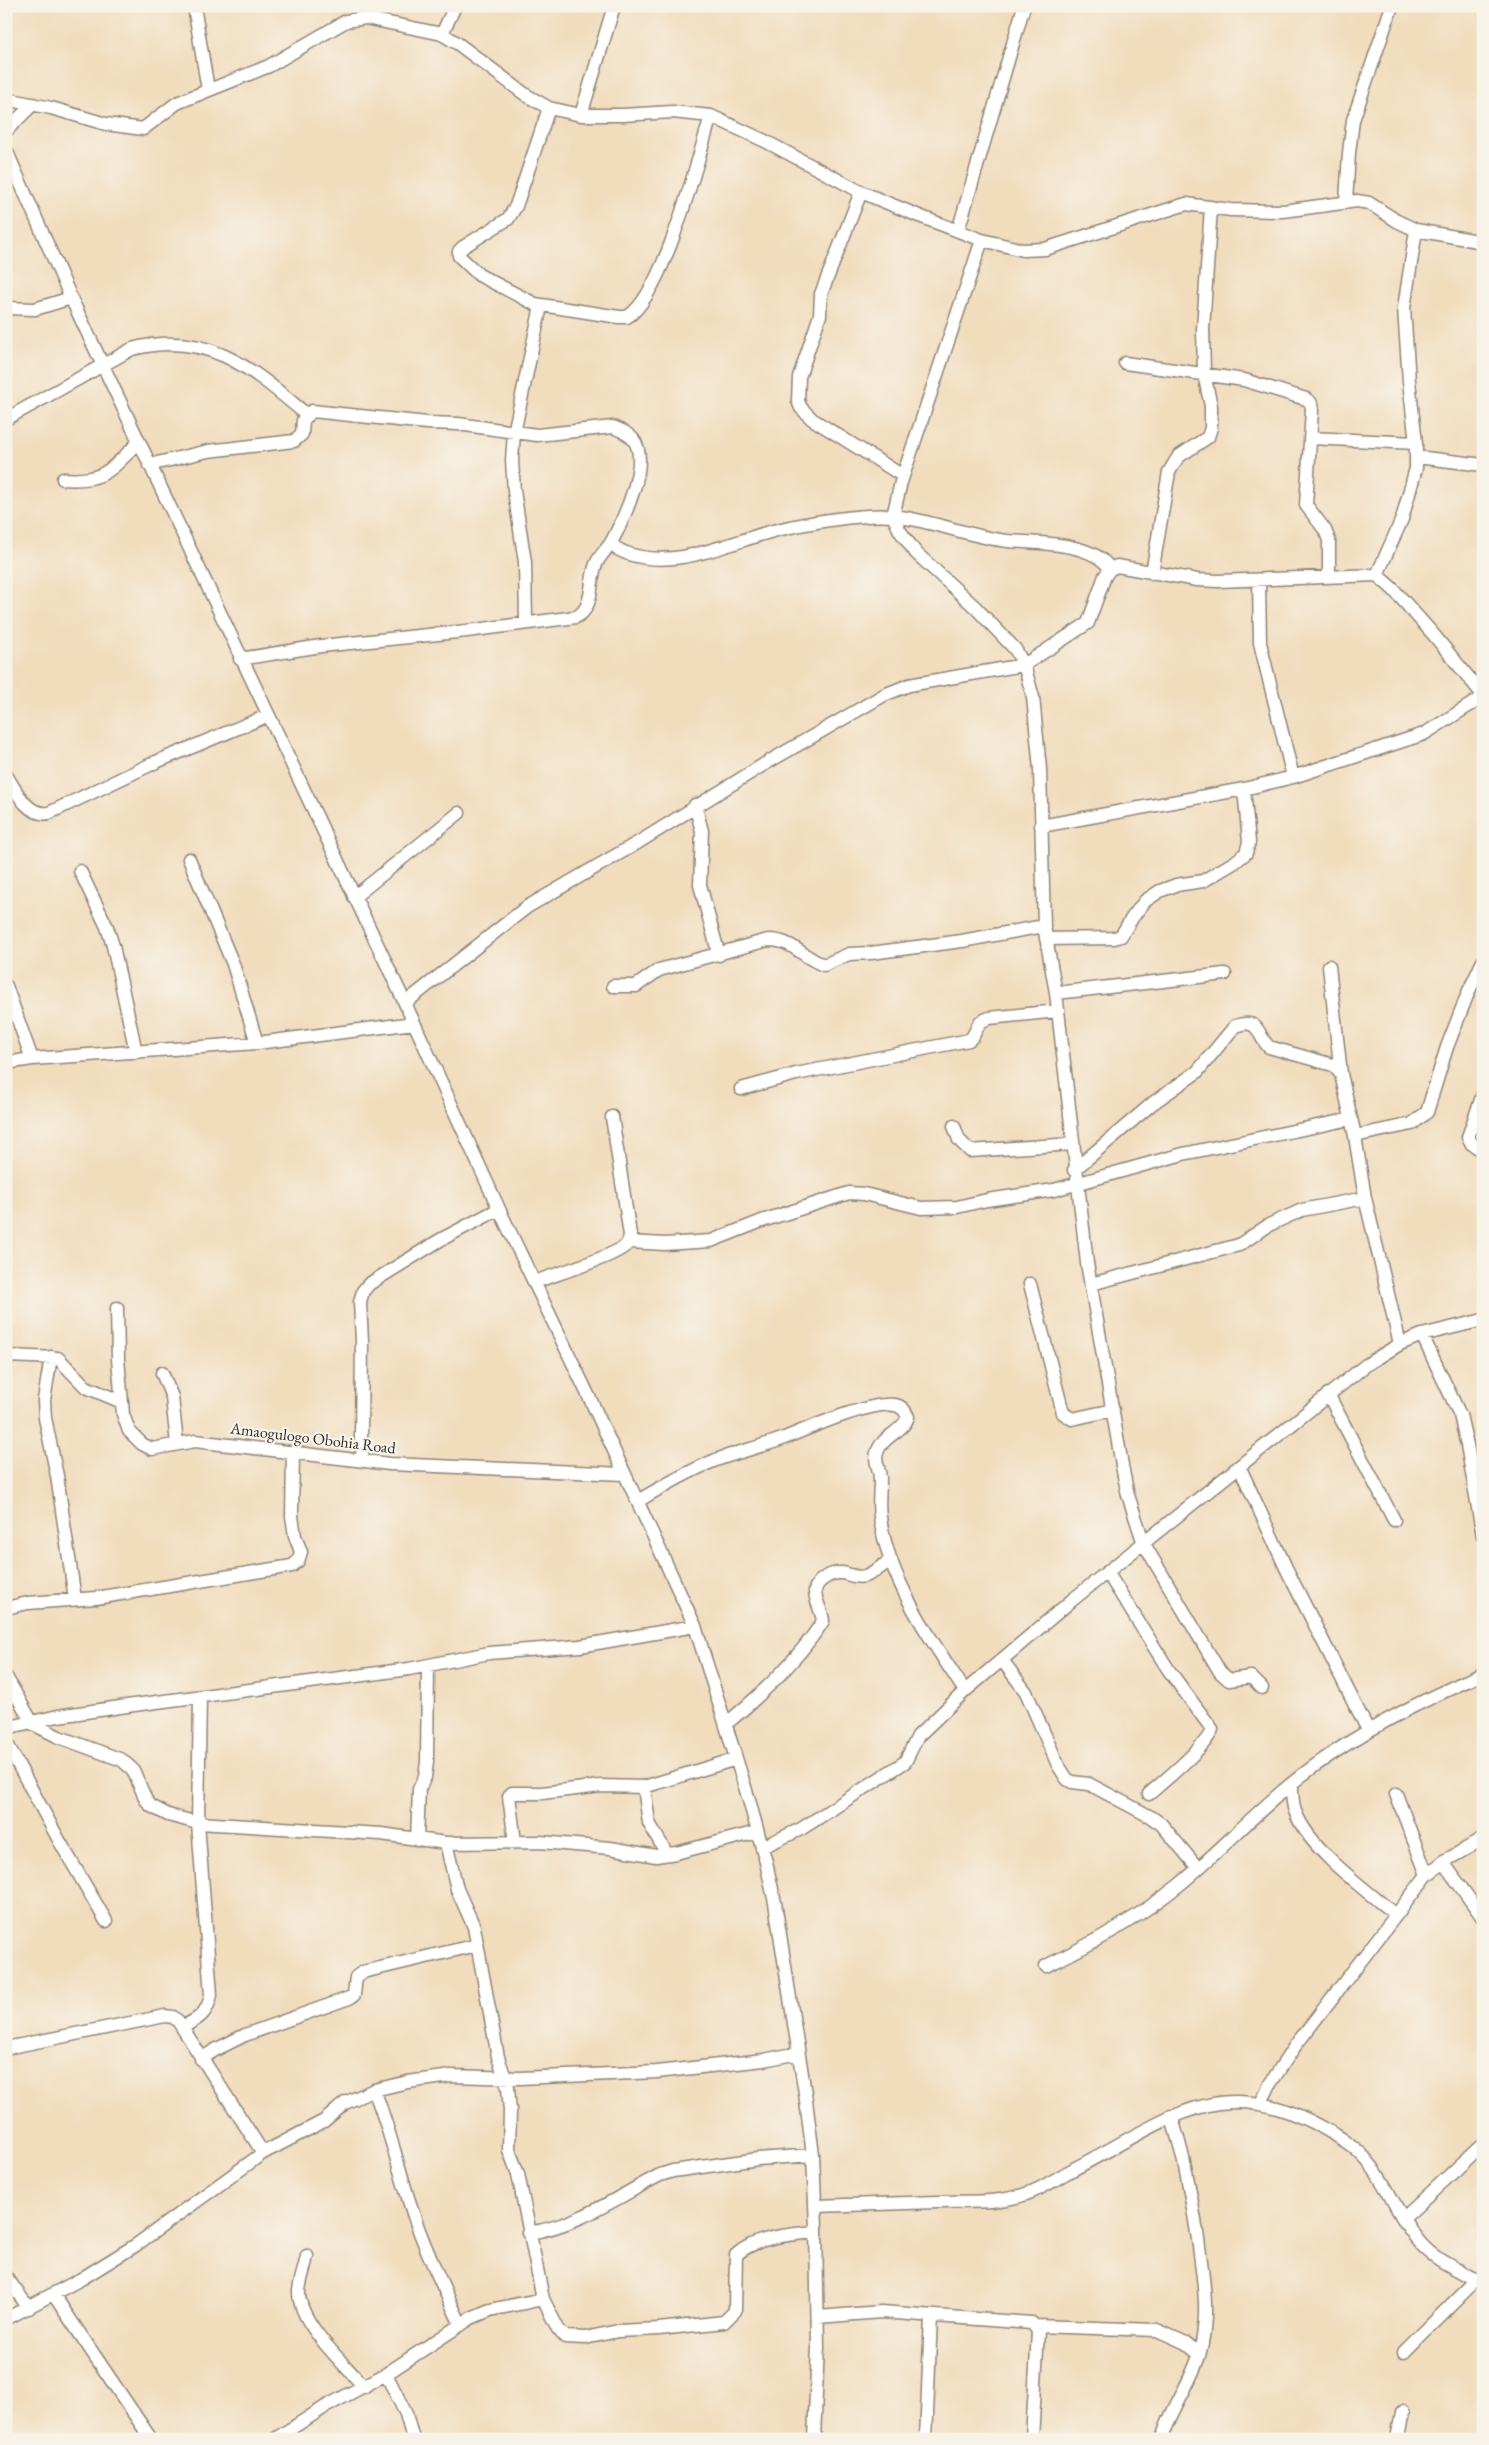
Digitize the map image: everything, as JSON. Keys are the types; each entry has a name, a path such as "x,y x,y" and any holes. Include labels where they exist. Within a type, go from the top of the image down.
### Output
{"street":[{"path":"194,6 208,90"},
{"path":"442,34 455,6"},
{"path":"581,115 614,6"},
{"path":"958,232 1024,6"},
{"path":"1346,202 1349,153 1354,120 1392,6"},
{"path":"6,99 136,129 151,124 176,104 269,66 346,21 356,18 442,34 457,43 526,95 549,108 581,115 672,112 711,116 765,141 861,192 958,232 1023,250 1045,249 1186,204 1283,211 1346,202 1369,203 1397,221 1416,230 1483,242"},
{"path":"6,131 33,104"},
{"path":"549,108 516,206 508,219 464,247 459,251 459,256 463,262 479,275 541,306 619,317 632,314 651,286 669,248 711,116"},
{"path":"6,150 71,298 138,443 405,1003 499,1209 638,1501 695,1626 762,1847 775,1903 813,2155 818,2318 814,2439"},
{"path":"861,192 821,294 820,315 799,377 796,393 801,408 812,419 903,476"},
{"path":"1152,573 1169,472 1178,457 1208,436 1212,428 1211,406 1204,374 1203,328 1211,207"},
{"path":"1377,575 1402,519 1416,468 1417,456 1408,381 1404,308 1416,230"},
{"path":"982,240 903,476 894,516 900,531 916,553 1000,632 1015,649 1024,665 1033,697 1038,735 1045,933 1056,994 1074,1170 1091,1284 1128,1495 1144,1544 1224,1678 1229,1680 1251,1676 1262,1688"},
{"path":"6,308 35,309 71,298"},
{"path":"526,623 525,562 514,492 512,460 514,433 541,306"},
{"path":"6,418 102,364 132,349 154,343 184,344 214,351 254,372 307,415"},
{"path":"1125,363 1244,380 1306,399 1311,403 1306,505 1329,540 1329,576"},
{"path":"149,465 208,451 294,440 302,434 303,420 307,415 318,411 427,423 458,424 537,435 613,427 625,432 633,439 638,449 638,472 634,490 612,543 602,552 595,565 585,610 576,617 467,631 321,646 240,659"},
{"path":"1310,438 1416,443"},
{"path":"63,479 86,480 100,477 138,443"},
{"path":"1417,456 1483,465"},
{"path":"612,543 617,549 634,555 673,559 782,529 864,516 894,516 999,539 1059,545 1098,556 1110,569"},
{"path":"405,1003 527,907 640,842 695,805 884,695 909,685 1024,665 1088,623 1105,576 1110,569 1117,566 1197,580 1259,580 1377,575 1407,604 1483,696 1424,734 1293,777 1244,789 1041,826"},
{"path":"1259,580 1260,643 1293,777"},
{"path":"6,774 24,803 37,812 49,813 156,762 267,716"},
{"path":"613,986 636,986 659,970 768,940 782,940 813,961 824,965 849,954 871,953 962,941 1045,933 1114,938 1121,936 1145,901 1160,891 1176,885 1203,881 1235,862 1246,853 1249,842 1244,789"},
{"path":"695,805 702,831 700,885 719,955"},
{"path":"354,897 459,813"},
{"path":"188,859 233,964 257,1043"},
{"path":"80,872 107,927 113,946 136,1052"},
{"path":"1355,1136 1412,1124 1427,1112 1447,1048 1483,961"},
{"path":"1329,966 1341,1074 1355,1136 1365,1198 1400,1344"},
{"path":"1056,994 1225,974"},
{"path":"6,986 32,1059"},
{"path":"741,1088 796,1074 968,1040 974,1036 980,1022 989,1018 1058,1011"},
{"path":"6,1063 32,1059 257,1043 414,1023"},
{"path":"1074,1170 1153,1104 1197,1072 1235,1026 1242,1023 1254,1025 1260,1030 1264,1043 1268,1047 1333,1065 1341,1074"},
{"path":"1483,1094 1468,1138 1472,1144 1483,1151"},
{"path":"535,1282 597,1260 619,1250 628,1242 630,1235 612,1117"},
{"path":"628,1242 665,1244 712,1241 762,1221 848,1193 864,1194 921,1208 957,1207 987,1200 1054,1190 1183,1154 1351,1119"},
{"path":"954,1126 959,1140 970,1151 1072,1144"},
{"path":"1091,1284 1239,1245 1270,1225 1302,1210 1365,1198"},
{"path":"363,1461 361,1439 362,1341 360,1302 363,1291 369,1284 440,1240 499,1209"},
{"path":"1030,1284 1063,1414 1072,1419 1113,1410"},
{"name":"Amaogulogo Obohia Road","path":"117,1308 122,1402 129,1431 142,1444 152,1449 195,1441 390,1464 624,1474"},
{"path":"762,1847 801,1829 906,1762 918,1736 965,1691 1107,1572 1240,1468 1328,1394 1366,1365 1400,1344 1422,1335 1483,1320"},
{"path":"1422,1335 1460,1415 1483,1536"},
{"path":"6,1356 51,1357 62,1361 86,1388 122,1402"},
{"path":"51,1357 44,1400 44,1418 57,1476 74,1600"},
{"path":"162,1373 172,1397 177,1444"},
{"path":"1328,1394 1394,1520"},
{"path":"638,1501 683,1475 715,1461 762,1447 842,1416 888,1405 898,1405 905,1411 908,1418 905,1426 884,1441 878,1449 875,1460 880,1473 880,1519 891,1560 921,1622 965,1691"},
{"path":"6,1608 28,1603 96,1598 292,1566 298,1561 301,1552 295,1536 292,1516 293,1453"},
{"path":"1240,1468 1287,1570 1368,1730"},
{"path":"726,1724 780,1674 813,1636 822,1621 815,1592 823,1579 842,1573 857,1577 865,1576 891,1560"},
{"path":"1107,1572 1168,1669 1212,1729 1202,1744 1150,1794"},
{"path":"6,1728 30,1722 200,1697 428,1666 489,1653 580,1646 695,1626"},
{"path":"1002,1660 1026,1692 1058,1765 1067,1779 1072,1782 1089,1784 1151,1816 1161,1824 1197,1867"},
{"path":"417,1840 419,1789 425,1777 427,1762 428,1666"},
{"path":"1046,1966 1114,1931 1180,1884 1292,1784 1313,1767 1368,1730 1483,1674"},
{"path":"6,1677 30,1722 59,1737 122,1760 133,1770 146,1800 151,1806 168,1815 198,1823 381,1834 446,1843 516,1842 610,1848 645,1855 667,1854 757,1832"},
{"path":"182,2027 203,2016 207,2011 211,1995 198,1823 200,1697"},
{"path":"6,1742 60,1842 106,1921"},
{"path":"516,1842 509,1796 512,1793 542,1793 600,1786 644,1787 736,1759"},
{"path":"1292,1784 1292,1799 1300,1823 1339,1867 1395,1914"},
{"path":"644,1787 649,1823 667,1854"},
{"path":"1396,1794 1427,1875"},
{"path":"1260,2103 1280,2067 1395,1914 1427,1875 1443,1862 1483,1839"},
{"path":"446,1843 457,1889 474,1927 504,2077 508,2087 510,2111 509,2150 518,2174 528,2233 543,2299 558,2328 565,2337 576,2339 618,2331 724,2322 734,2311 736,2255 740,2251 765,2240 794,2233 816,2232"},
{"path":"1443,1862 1483,1918"},
{"path":"201,2059 245,2035 349,1998 354,1995 356,1977 363,1972 477,1946"},
{"path":"6,2048 165,2016 175,2018 263,2153"},
{"path":"6,2319 29,2308 136,2245 263,2153 324,2121 345,2103 374,2090 408,2082 451,2076 504,2077 657,2072 764,2060 798,2053"},
{"path":"374,2090 386,2118 420,2232 461,2324"},
{"path":"815,2206 976,2201 1025,2195 1106,2153 1171,2116 1208,2104 1232,2101 1260,2103 1284,2110 1310,2122 1364,2154 1422,2246 1479,2282 1404,2352"},
{"path":"1162,2439 1174,2406 1199,2354 1205,2327 1205,2283 1185,2160 1171,2116"},
{"path":"1404,2218 1483,2144"},
{"path":"528,2233 563,2225 591,2213 660,2175 673,2171 758,2158 813,2155"},
{"path":"307,2256 299,2290 301,2304 307,2318 364,2387"},
{"path":"6,2277 29,2308"},
{"path":"52,2294 152,2439"},
{"path":"274,2439 325,2407 386,2374 461,2324 490,2310 543,2299"},
{"path":"818,2318 865,2312 1032,2324 1035,2326 1157,2330 1186,2343 1199,2354"},
{"path":"926,2439 931,2316"},
{"path":"1032,2439 1038,2331 1035,2326"},
{"path":"386,2374 406,2414 413,2439"},
{"path":"1398,2439 1402,2412"}]}
